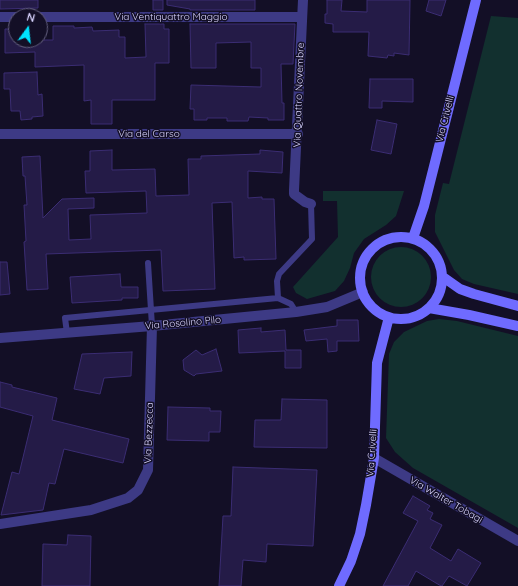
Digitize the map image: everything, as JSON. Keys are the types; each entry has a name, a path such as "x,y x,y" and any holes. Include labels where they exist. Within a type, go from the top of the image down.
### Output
{"street":[{"name":"Via Quattro Novembre","path":"303,0 298,134 294,194 305,202 311,204"},
{"name":"Via Crivelli","path":"413,238 424,206 476,0"},
{"name":"Via Ventiquattro Maggio","path":"48,17 302,17"},
{"name":"Via del Carso","path":"0,134 298,134"},
{"path":"402,236 413,238 425,244 434,253 440,264 443,277 437,299 429,308 410,318 389,317 380,313 373,307 363,292 360,281 361,269 371,249 380,242 402,236"},
{"path":"443,277 460,289 518,306"},
{"name":"Via Rosolino Pilo","path":"0,338 152,326 296,312 327,308 363,292"},
{"path":"429,308 518,326"},
{"name":"Via Crivelli","path":"339,586 351,561 360,534 366,505 374,458 377,363 389,317"},
{"name":"Via Bezzecca","path":"0,524 91,510 128,498 138,490 148,470 152,326"},
{"name":"Via Walter Tobagi","path":"374,458 518,541"}],"lane":[{"path":"278,298 277,281 279,274 312,239 311,204"},
{"path":"148,263 152,326"},
{"path":"66,333 65,318 278,298 291,304 296,312"}],"green space":[{"path":"491,16 518,18 518,294 474,284 462,279 454,270 435,232 435,215 443,183 449,184"},
{"path":"323,191 404,191 396,216 386,225 364,239 354,253 350,268 344,281 335,291 307,299 296,293 293,287 338,237 337,201 323,201"},
{"path":"401,247 418,252 426,260 431,277 426,294 418,302 401,307 384,302 376,294 371,277 376,260 384,252"},
{"path":"439,319 457,321 518,336 518,528 413,468 395,452 386,438 389,354 394,342 404,332 427,321"}],"building":[{"path":"0,0 38,0 38,8 0,9"},
{"path":"153,0 163,0 163,10 153,10"},
{"path":"167,0 255,0 255,10 190,10 167,5"},
{"path":"327,0 342,0 341,11 367,12 367,0 410,0 409,55 394,53 394,56 388,55 387,58 368,56 369,32 333,32 333,24 325,23 325,14 327,14"},
{"path":"429,0 446,0 441,16 426,11"},
{"path":"145,24 164,24 164,29 169,29 169,63 155,63 155,100 112,100 112,124 91,124 91,100 84,101 84,65 35,67 35,52 5,53 5,29 8,29 8,48 48,48 48,40 53,40 53,26 74,26 74,28 92,27 93,31 119,30 119,37 125,37 125,58 146,57"},
{"path":"190,24 295,24 293,64 281,64 284,120 268,120 268,118 249,117 248,121 227,121 227,118 207,118 207,120 194,120 194,109 190,109 191,85 261,87 261,68 251,68 251,42 216,43 216,68 191,68"},
{"path":"37,72 38,95 42,94 43,116 21,120 20,111 11,111 10,89 4,89 4,73"},
{"path":"370,79 413,79 413,102 382,101 382,108 369,108"},
{"path":"377,120 397,124 391,154 371,150"},
{"path":"112,150 112,170 155,169 156,196 189,195 188,159 201,159 201,156 260,154 260,150 283,152 282,173 248,171 248,198 262,197 262,199 274,199 276,259 244,260 244,257 234,258 232,202 212,203 215,289 163,291 161,250 46,254 48,289 27,290 24,242 26,241 24,205 27,205 22,157 40,156 43,218 62,199 94,198 94,208 68,209 69,240 91,239 90,215 147,213 146,191 86,193 85,171 90,171 90,151"},
{"path":"0,262 7,262 10,294 0,295"},
{"path":"120,274 121,287 138,287 138,298 122,298 122,300 72,303 70,277"},
{"path":"337,320 358,320 359,341 337,341 337,351 328,352 327,339 306,341 304,330 337,326"},
{"path":"261,328 261,332 285,330 286,350 301,350 301,368 285,368 285,351 239,353 238,330"},
{"path":"216,349 222,371 196,374 194,376 184,370 183,360 196,350 202,355"},
{"path":"132,352 131,376 104,378 100,394 74,389 82,354"},
{"path":"0,382 12,385 12,387 57,398 52,420 129,439 123,463 64,449 55,484 49,483 43,510 1,515 12,472 19,474 33,416 0,407"},
{"path":"282,399 327,400 327,448 254,447 255,420 281,420"},
{"path":"168,407 210,408 210,411 221,411 220,432 209,432 209,441 167,440"},
{"path":"233,467 317,470 313,546 267,544 266,562 243,560 241,586 219,586 223,516 231,516"},
{"path":"413,496 430,506 427,510 433,513 430,519 442,525 430,548 451,561 458,549 481,563 467,586 449,576 441,586 416,571 408,586 383,586 418,521 403,513"},
{"path":"68,535 91,536 90,586 42,586 43,544 67,545"}]}
